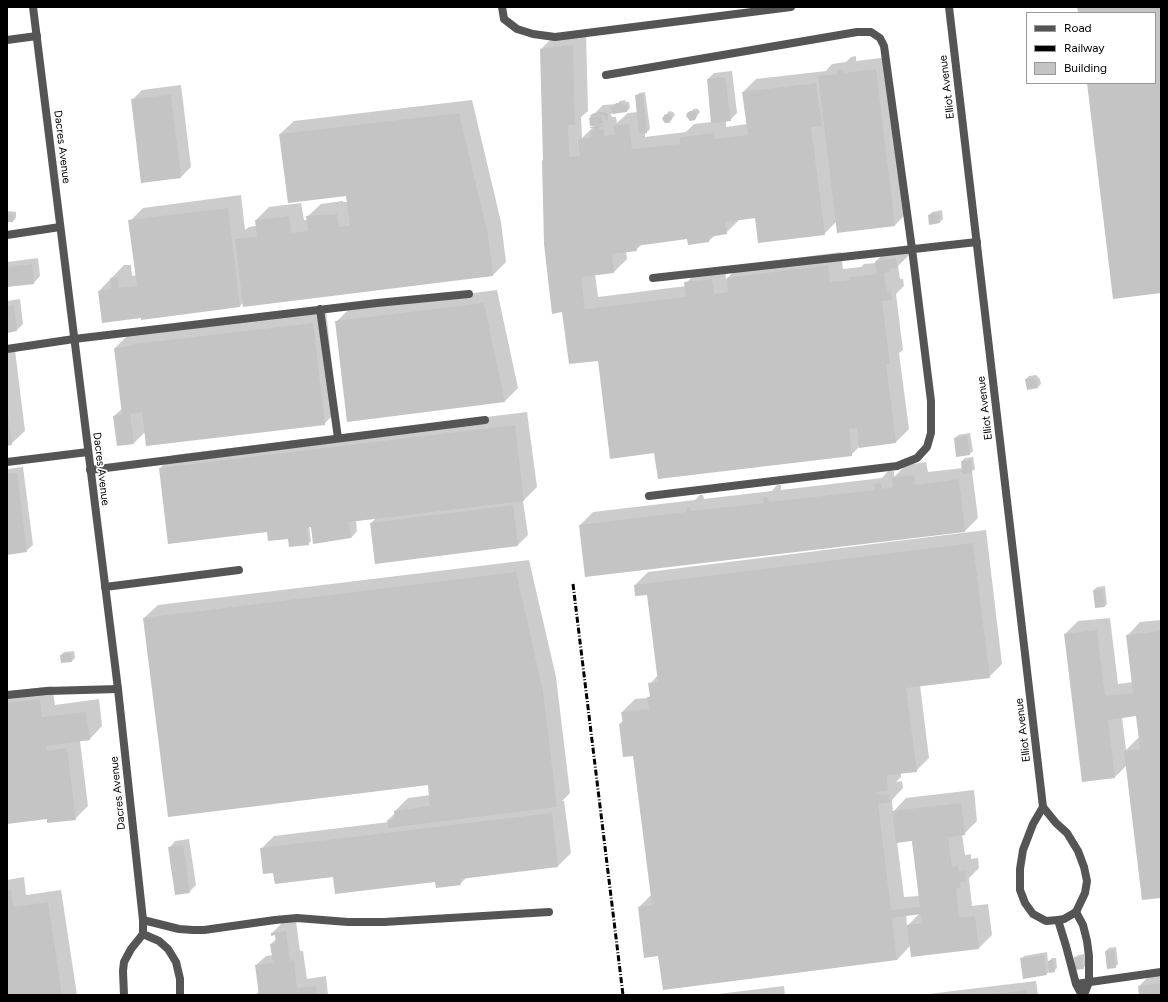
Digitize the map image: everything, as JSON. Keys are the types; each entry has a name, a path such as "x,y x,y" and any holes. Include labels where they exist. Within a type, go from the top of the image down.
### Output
{"street":[{"name":"Dacres Avenue","path":"33,7 118,689 143,920 143,934"},
{"path":"502,7 504,19 517,29 555,38 791,7"},
{"name":"Elliot Avenue","path":"949,7 1043,807"},
{"path":"606,75 857,32 871,32 880,38 884,46 931,401 931,434 927,447 917,458 897,466 649,496"},
{"path":"7,40 37,36"},
{"path":"7,235 60,227"},
{"path":"653,278 977,242"},
{"path":"7,349 74,339 320,309 469,294"},
{"path":"320,309 338,438"},
{"path":"90,470 485,420"},
{"path":"7,462 88,452"},
{"path":"105,587 239,570"},
{"path":"7,694 118,689"},
{"path":"1043,807 1056,823 1067,833 1078,851 1087,881 1085,893 1076,912 1064,919 1046,921 1033,914 1025,903 1020,890 1020,869 1023,850 1033,824 1043,807"},
{"path":"143,920 179,929 204,930 297,918 348,922 384,922 549,912"},
{"path":"1076,912 1083,925 1088,941 1089,982 1083,995"},
{"path":"1058,920 1076,984 1083,995"},
{"path":"124,995 124,962 131,949 143,934 159,941 168,949 176,962 180,979 180,995"},
{"path":"1076,984 1161,972"}],"building":[{"path":"1077,7 1161,7 1161,293 1113,299 1087,84 1156,84 1156,12 1078,12"},
{"path":"573,45 575,125 568,125 569,157 580,156 578,139 591,138 591,131 594,131 594,128 590,127 595,126 590,126 589,118 602,116 603,124 597,126 603,125 603,127 599,127 599,130 604,129 604,136 615,135 613,126 629,124 632,149 680,144 680,137 713,133 714,139 748,135 742,92 816,83 822,126 811,127 825,235 758,243 755,218 725,222 727,234 709,237 709,242 688,245 687,239 636,246 637,251 612,254 614,273 581,277 585,309 686,297 684,282 712,279 714,294 728,292 727,278 828,265 830,282 850,280 850,277 877,274 875,261 896,258 898,268 890,269 890,272 884,273 887,292 891,291 892,300 882,301 890,364 886,364 896,443 859,448 857,428 849,429 852,456 658,479 654,453 610,459 598,361 569,364 562,312 552,314 544,244 540,49"},
{"path":"837,69 843,69 844,73 876,69 895,226 837,233 818,76 837,74"},
{"path":"725,77 731,121 711,123 707,79"},
{"path":"643,94 647,133 639,134 635,95"},
{"path":"171,95 181,178 141,183 131,99"},
{"path":"616,103 627,105 627,112 612,114 611,107"},
{"path":"690,111 695,111 697,116 695,120 690,121 686,116"},
{"path":"600,112 608,114 608,120 605,120 604,115 589,117 592,114"},
{"path":"459,113 488,235 493,276 243,307 235,239 257,237 255,220 289,216 291,233 308,231 306,216 337,214 339,227 350,226 346,196 288,203 279,134"},
{"path":"665,114 670,115 672,119 669,123 665,123 662,119"},
{"path":"228,208 240,307 141,320 141,318 102,323 98,291 112,289 110,278 118,277 119,288 137,286 128,220"},
{"path":"939,213 940,223 929,225 928,215"},
{"path":"7,214 13,214 13,222 7,222"},
{"path":"32,264 34,284 7,287 7,267"},
{"path":"484,303 505,402 347,422 335,321"},
{"path":"14,305 17,331 7,333 7,306"},
{"path":"313,323 325,425 146,446 142,412 130,414 134,444 117,446 113,416 122,415 114,348 135,345 134,344"},
{"path":"1033,378 1037,382 1038,388 1027,390 1025,379"},
{"path":"7,413 12,445 7,446"},
{"path":"515,425 524,501 349,522 351,538 313,544 311,527 306,528 309,545 289,547 288,539 268,541 267,532 168,544 159,468"},
{"path":"967,436 970,455 956,457 954,438"},
{"path":"971,460 972,473 962,474 961,461"},
{"path":"17,473 27,552 7,555 7,474"},
{"path":"914,475 915,485 959,479 965,532 585,577 579,525 686,512 686,508 690,507 691,511 764,503 763,498 768,497 769,502 875,490 874,484 881,483 881,489 893,487 892,477"},
{"path":"513,505 518,546 375,564 370,523"},
{"path":"973,543 990,678 906,688 917,772 887,775 888,791 876,792 877,795 889,794 890,802 878,804 891,910 920,907 912,841 896,843 892,811 961,803 965,835 948,837 952,867 958,866 959,872 965,871 966,882 960,882 961,888 956,888 959,918 975,916 979,949 911,957 907,925 922,923 921,914 892,918 897,960 663,990 658,956 644,958 638,907 652,905 633,756 623,757 619,724 623,723 621,712 649,709 647,697 650,697 648,683 658,682 647,595 635,596 634,585"},
{"path":"516,572 543,691 557,807 388,828 387,820 395,819 394,811 430,806 428,785 168,817 143,618"},
{"path":"1103,589 1105,607 1095,608 1093,590"},
{"path":"1097,630 1105,696 1133,693 1126,635 1161,631 1161,898 1142,900 1124,751 1140,749 1136,716 1108,720 1115,778 1082,782 1064,634"},
{"path":"71,653 72,662 61,663 60,655"},
{"path":"40,699 42,717 86,712 90,740 46,746 46,751 67,748 76,820 47,823 47,819 7,824 7,703"},
{"path":"552,813 558,867 460,879 461,885 436,888 435,882 335,894 333,877 275,884 273,873 263,874 260,848"},
{"path":"183,845 190,893 175,895 168,847"},
{"path":"7,890 11,890 13,907 48,902 62,995 7,995"},
{"path":"286,931 290,961 294,960 297,988 316,986 317,995 259,995 255,965 273,963 270,944 276,943 275,935 271,936 271,933"},
{"path":"1114,950 1116,968 1107,969 1105,951"},
{"path":"1044,955 1047,975 1023,979 1020,958"},
{"path":"1082,956 1084,969 1075,970 1074,957"},
{"path":"1053,960 1055,972 1049,973 1048,961"},
{"path":"1161,983 1161,995 1139,995 1138,986"},
{"path":"1026,990 1027,995 996,995 996,994"}],"railway":[{"path":"573,584 623,995"}]}
